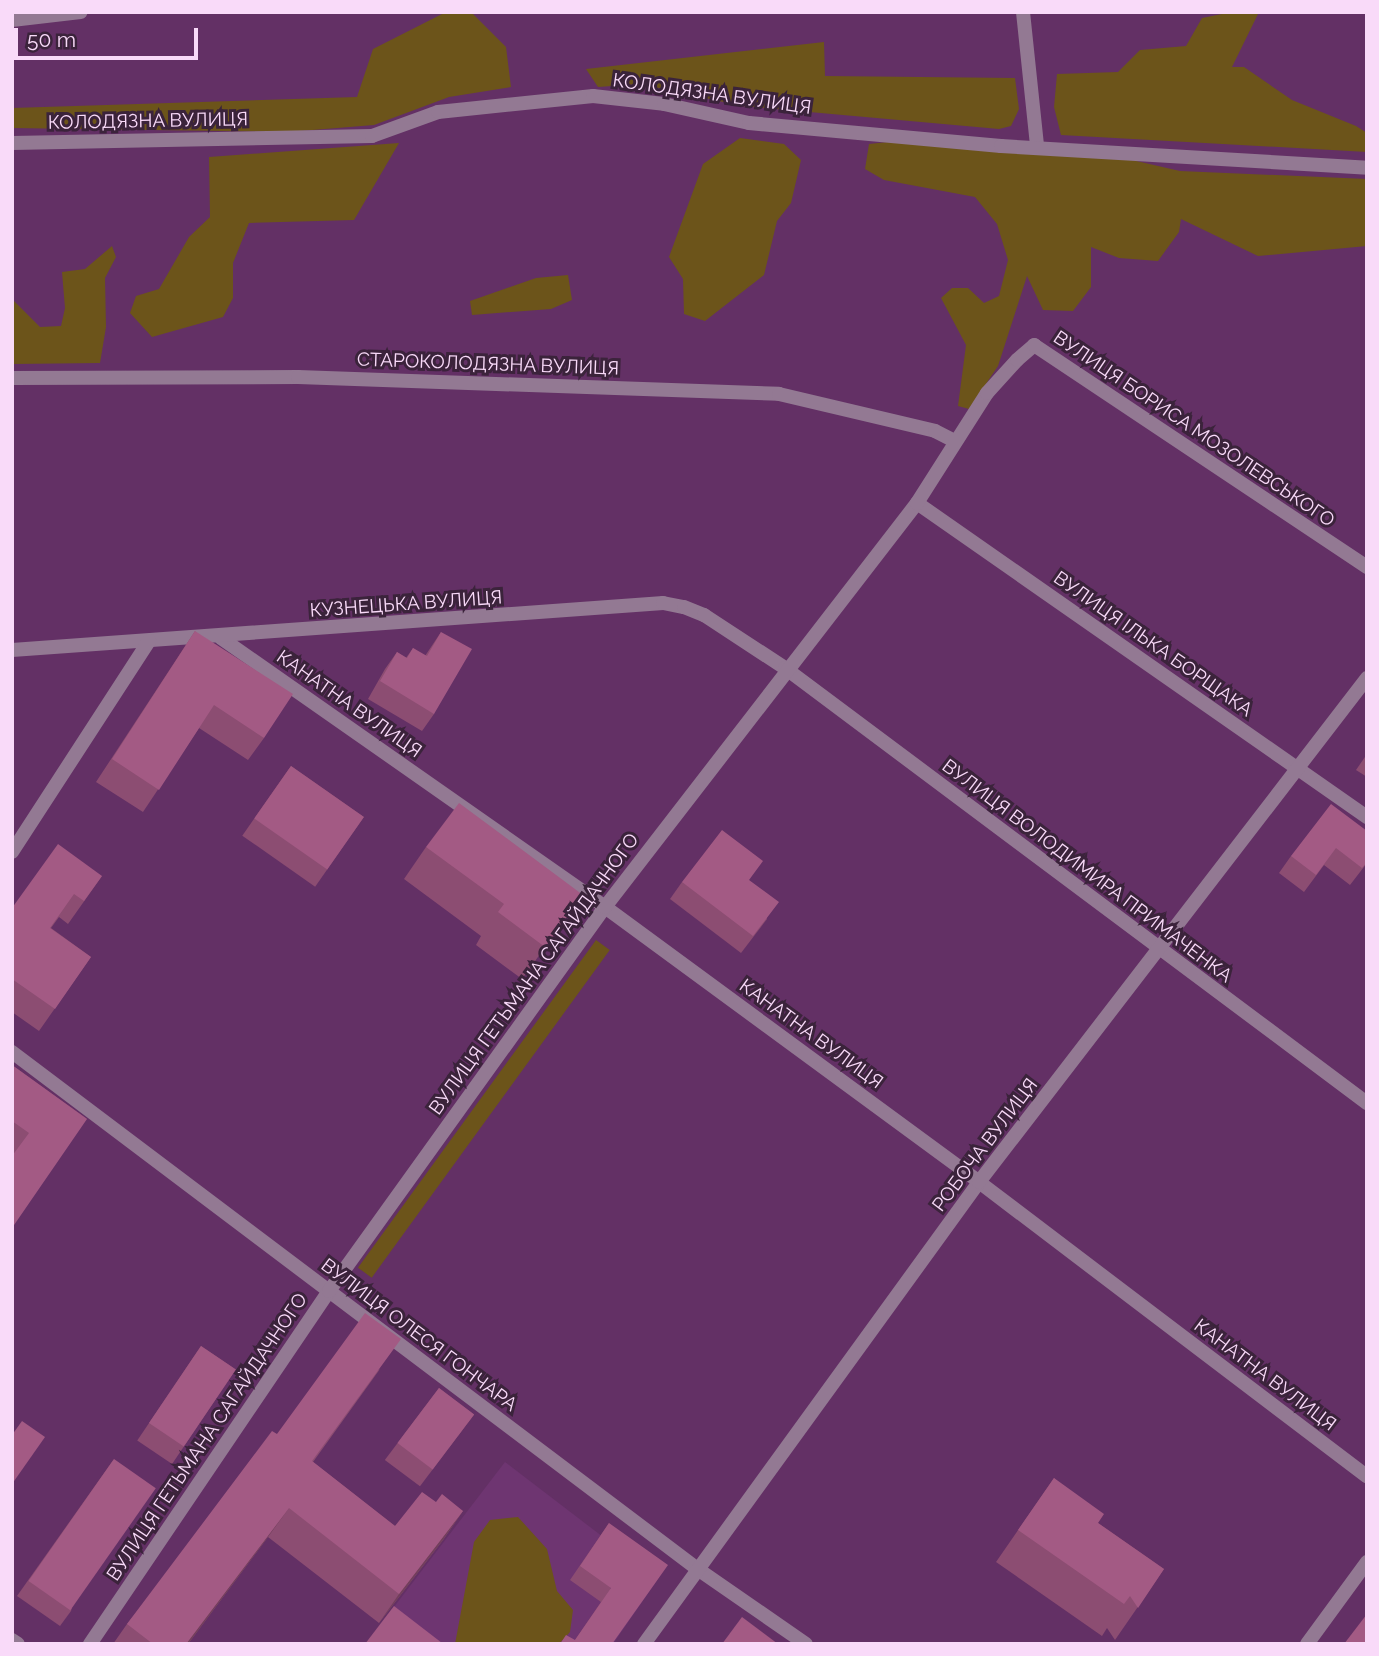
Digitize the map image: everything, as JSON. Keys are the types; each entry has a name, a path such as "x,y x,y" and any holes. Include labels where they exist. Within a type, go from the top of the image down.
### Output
{"street":[{"path":"12,20 81,12"},
{"path":"1023,12 1037,146"},
{"name":"КОЛОДЯЗНА ВУЛИЦЯ","path":"12,144 372,136 438,112 593,96 664,104 749,123 1367,168"},
{"name":"ВУЛИЦЯ ГЕТЬМАНА САГАЙДАЧНОГО","path":"90,1644 329,1290 605,906 785,668 917,503 987,393 1034,345"},
{"name":"ВУЛИЦЯ БОРИСА МОЗОЛЕВСЬКОГО","path":"1034,345 1367,567"},
{"name":"СТАРОКОЛОДЯЗНА ВУЛИЦЯ","path":"12,377 298,377 779,394 935,431 955,441"},
{"name":"ВУЛИЦЯ ІЛЬКА БОРЩАКА","path":"917,503 1367,817"},
{"name":"КУЗНЕЦЬКА ВУЛИЦЯ","path":"12,650 221,638 663,603 704,615 785,668"},
{"name":"КАНАТНА ВУЛИЦЯ","path":"221,638 605,906 979,1182 1367,1477"},
{"path":"12,852 149,641"},
{"name":"ВУЛИЦЯ ВОЛОДИМИРА ПРИМАЧЕНКА","path":"785,668 1367,1103"},
{"name":"РОБОЧА ВУЛИЦЯ","path":"644,1644 979,1182 1161,951 1367,678"},
{"name":"ВУЛИЦЯ ОЛЕСЯ ГОНЧАРА","path":"12,1052 699,1570 806,1644"},
{"path":"1307,1644 1367,1562"},
{"path":"12,1640 18,1644"}],"shaded area":[{"path":"446,12 471,12 506,47 511,87 449,97 374,125 288,132 12,128 12,108 357,97 373,49"},
{"path":"1232,12 1259,12 1232,67 1244,67 1292,100 1356,126 1367,133 1367,152 1061,135 1054,107 1057,74 1118,72 1140,50 1186,46 1202,18"},
{"path":"824,42 825,76 1015,78 1019,109 1011,126 999,129 742,106 640,84 598,87 586,69"},
{"path":"740,138 784,144 801,160 791,203 777,221 764,275 705,321 684,314 683,279 669,257 703,164"},
{"path":"888,142 1110,155 1180,171 1367,179 1367,246 1258,256 1181,219 1179,232 1158,261 1119,258 1091,247 1091,287 1073,311 1043,310 1027,276 998,366 969,409 958,406 966,345 941,298 952,288 968,288 984,303 999,296 1008,260 997,224 975,197 884,180 865,169 869,144"},
{"path":"399,143 354,220 249,223 233,263 233,298 223,317 152,337 130,313 136,296 159,289 189,237 210,217 209,157"},
{"path":"112,246 116,257 105,278 106,327 100,363 12,364 12,299 40,327 61,326 65,308 62,272 85,269"},
{"path":"568,275 572,300 551,309 472,315 470,301 536,278"},
{"path":"596,940 610,950 372,1278 358,1268"},
{"path":"505,1462 658,1579 613,1644 415,1644 384,1620"},
{"path":"518,1517 547,1549 557,1591 573,1610 570,1632 559,1644 455,1644 474,1542 490,1520"}],"building":[{"path":"195,631 293,694 264,738 214,705 159,790 112,759"},
{"path":"441,632 472,649 434,714 380,681 397,652 407,658 413,648 427,656"},
{"path":"291,766 364,817 327,869 254,818"},
{"path":"459,803 583,895 545,947 498,912 504,904 426,847"},
{"path":"1331,804 1367,831 1367,862 1362,868 1336,848 1316,875 1291,856"},
{"path":"722,830 763,861 749,880 779,902 753,936 682,882"},
{"path":"58,844 102,876 84,901 74,894 50,928 91,957 55,1009 12,979 12,908"},
{"path":"12,1065 87,1119 12,1228 12,1156 29,1133 12,1121"},
{"path":"365,1313 401,1339 312,1461 395,1526 422,1492 436,1502 442,1494 463,1511 399,1594 289,1508 186,1644 153,1644 127,1624 272,1431 277,1434"},
{"path":"201,1346 236,1369 184,1447 149,1423"},
{"path":"439,1388 474,1414 433,1470 397,1443"},
{"path":"22,1421 45,1437 12,1484 12,1435"},
{"path":"114,1459 156,1488 70,1610 29,1581"},
{"path":"1054,1478 1104,1514 1098,1523 1164,1569 1138,1608 1130,1596 1124,1604 1018,1530"},
{"path":"609,1523 668,1565 612,1644 560,1644 566,1635 575,1640 611,1588 580,1566"},
{"path":"394,1606 442,1643 365,1644"},
{"path":"1367,1614 1367,1644 1344,1644"},
{"path":"742,1617 778,1644 722,1644"}]}
